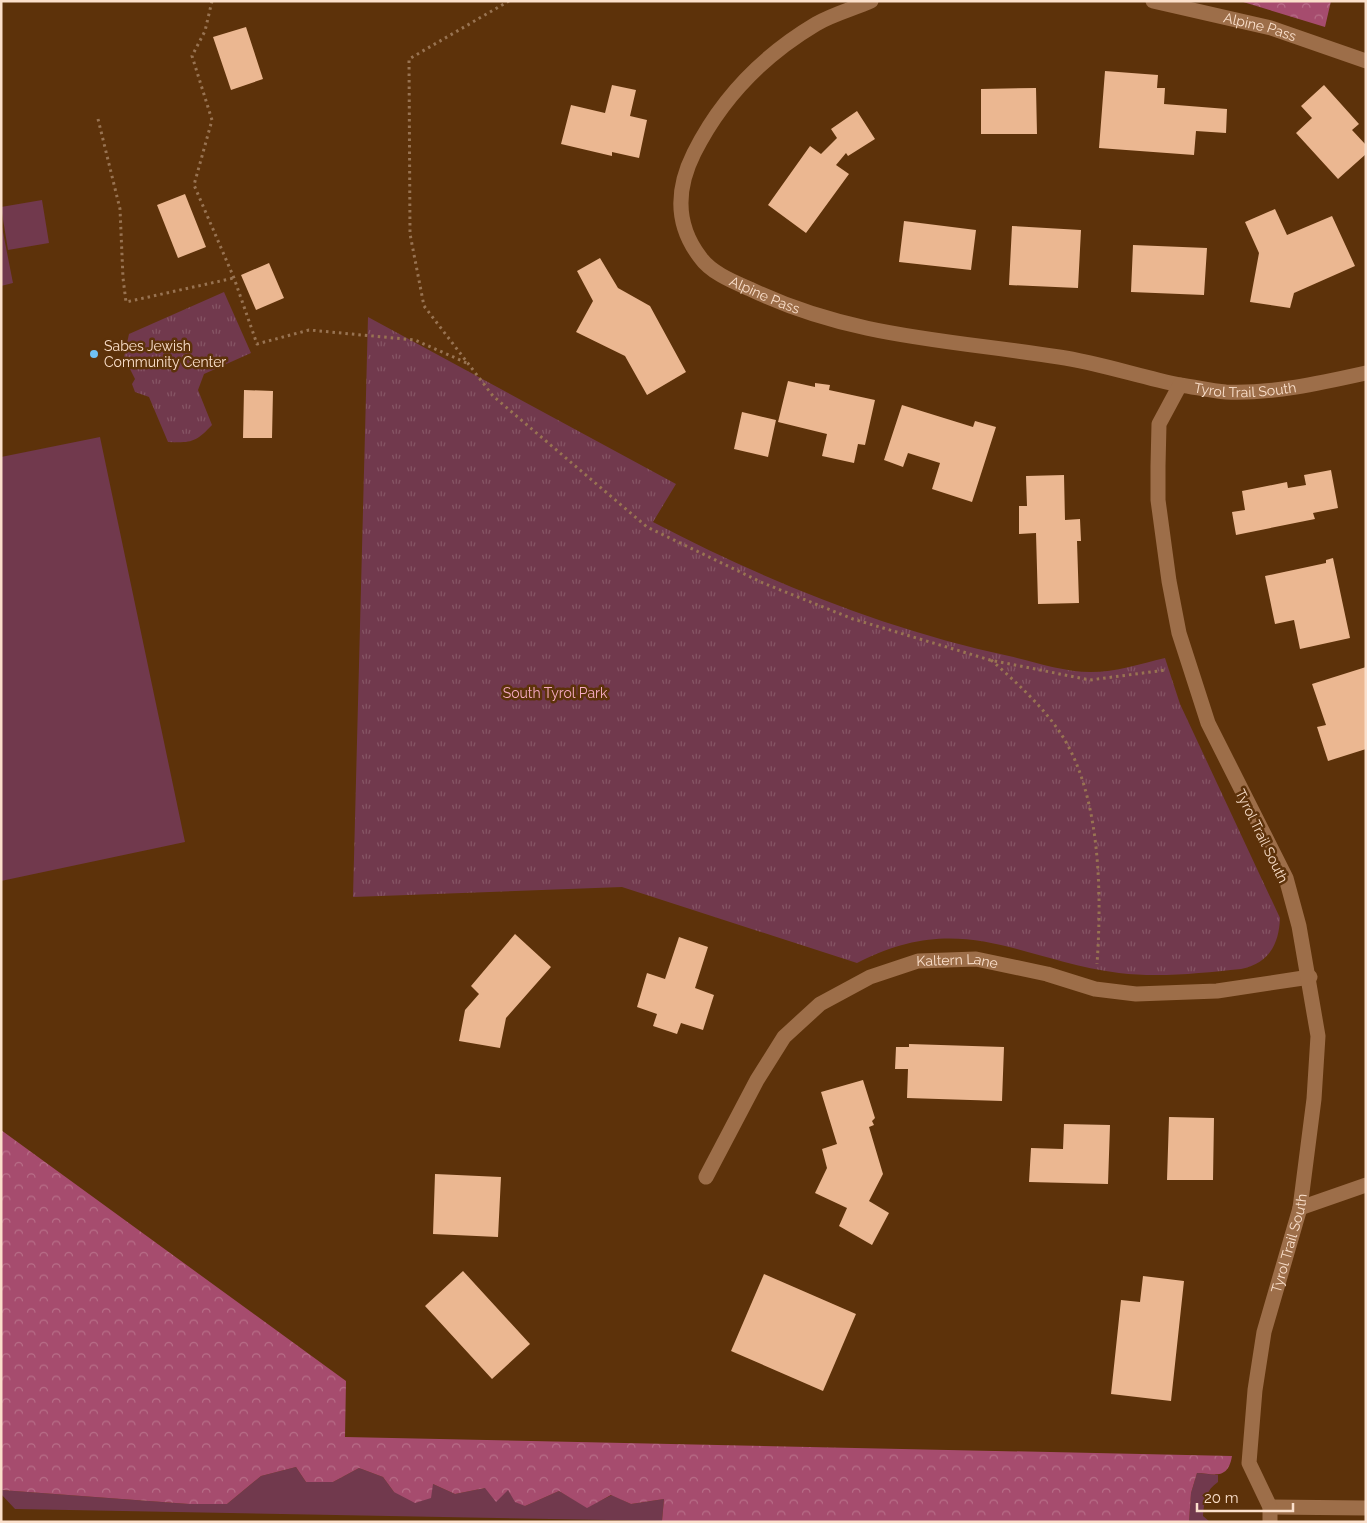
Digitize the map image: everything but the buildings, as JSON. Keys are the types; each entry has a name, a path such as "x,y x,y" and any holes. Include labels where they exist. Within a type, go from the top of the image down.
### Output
{"street":[{"name":"Alpine Pass","path":"871,1 818,23 767,58 727,100 703,135 684,173 679,210 688,237 701,259 726,278 769,299 820,318 877,332 1062,357 1180,385"},
{"name":"Alpine Pass","path":"1153,1 1271,28 1366,61"},
{"name":"Tyrol Trail South","path":"1270,1514 1249,1463 1255,1390 1264,1332 1300,1208 1314,1099 1318,1036 1310,978 1286,878 1212,732 1179,633 1169,580 1158,500 1159,424 1180,385 1226,392 1261,390 1316,384 1366,373"},
{"name":"Kaltern Lane","path":"706,1177 757,1080 784,1037 820,1004 870,977 918,961 976,959 1047,974 1095,989 1136,994 1217,992 1310,978"},
{"path":"1300,1208 1366,1185"},
{"path":"1270,1514 1366,1508"}],"path":[{"path":"212,1 205,31 192,56 212,120 194,185 234,278 257,344 309,330 414,340 469,364"},
{"path":"509,1 409,59 410,234 424,306 493,396 647,527 763,583 852,619 990,660 1090,680 1189,667"},
{"path":"98,119 120,210 126,302 234,278"},
{"path":"990,660 1028,692 1058,730 1080,774 1096,839 1099,930 1095,989"}],"green space":[{"path":"1240,1 1331,1 1325,27"},
{"path":"42,200 49,243 8,250 1,207"},
{"path":"1,222 13,283 1,286"},
{"path":"224,292 251,353 204,374 198,390 212,425 202,435 188,442 168,442 149,397 135,392 132,384 135,379 124,357 129,334"},
{"name":"South Tyrol Park","path":"368,317 676,484 653,522 696,544 782,583 826,601 917,632 1060,669 1081,672 1110,671 1165,658 1180,704 1280,918 1277,937 1270,952 1258,963 1241,969 1150,975 1119,973 1083,966 989,942 959,939 928,940 894,947 857,963 622,887 353,897"},
{"path":"100,437 185,842 1,881 1,457"},
{"path":"1,1130 346,1381 345,1437 1232,1456 1230,1464 1220,1474 1197,1473 1191,1493 1189,1522 662,1521 664,1499 631,1504 611,1495 587,1508 559,1491 525,1506 515,1502 508,1490 496,1502 485,1488 455,1494 433,1484 431,1498 415,1503 394,1492 383,1477 359,1468 333,1482 306,1482 296,1467 261,1476 227,1504 189,1504 1,1490"},
{"path":"296,1467 306,1482 333,1482 359,1468 383,1477 394,1492 433,1484 455,1494 485,1488 508,1489 525,1506 559,1491 587,1507 612,1495 631,1504 664,1499 662,1521 15,1509 1,1494 1,1490 189,1504 227,1504 261,1476"},
{"path":"1197,1473 1218,1475 1218,1482 1208,1492 1204,1505 1203,1516 1210,1522 1189,1522 1191,1493"}],"place":[{"name":"Sabes Jewish Community Center","path":"94,354"}]}
